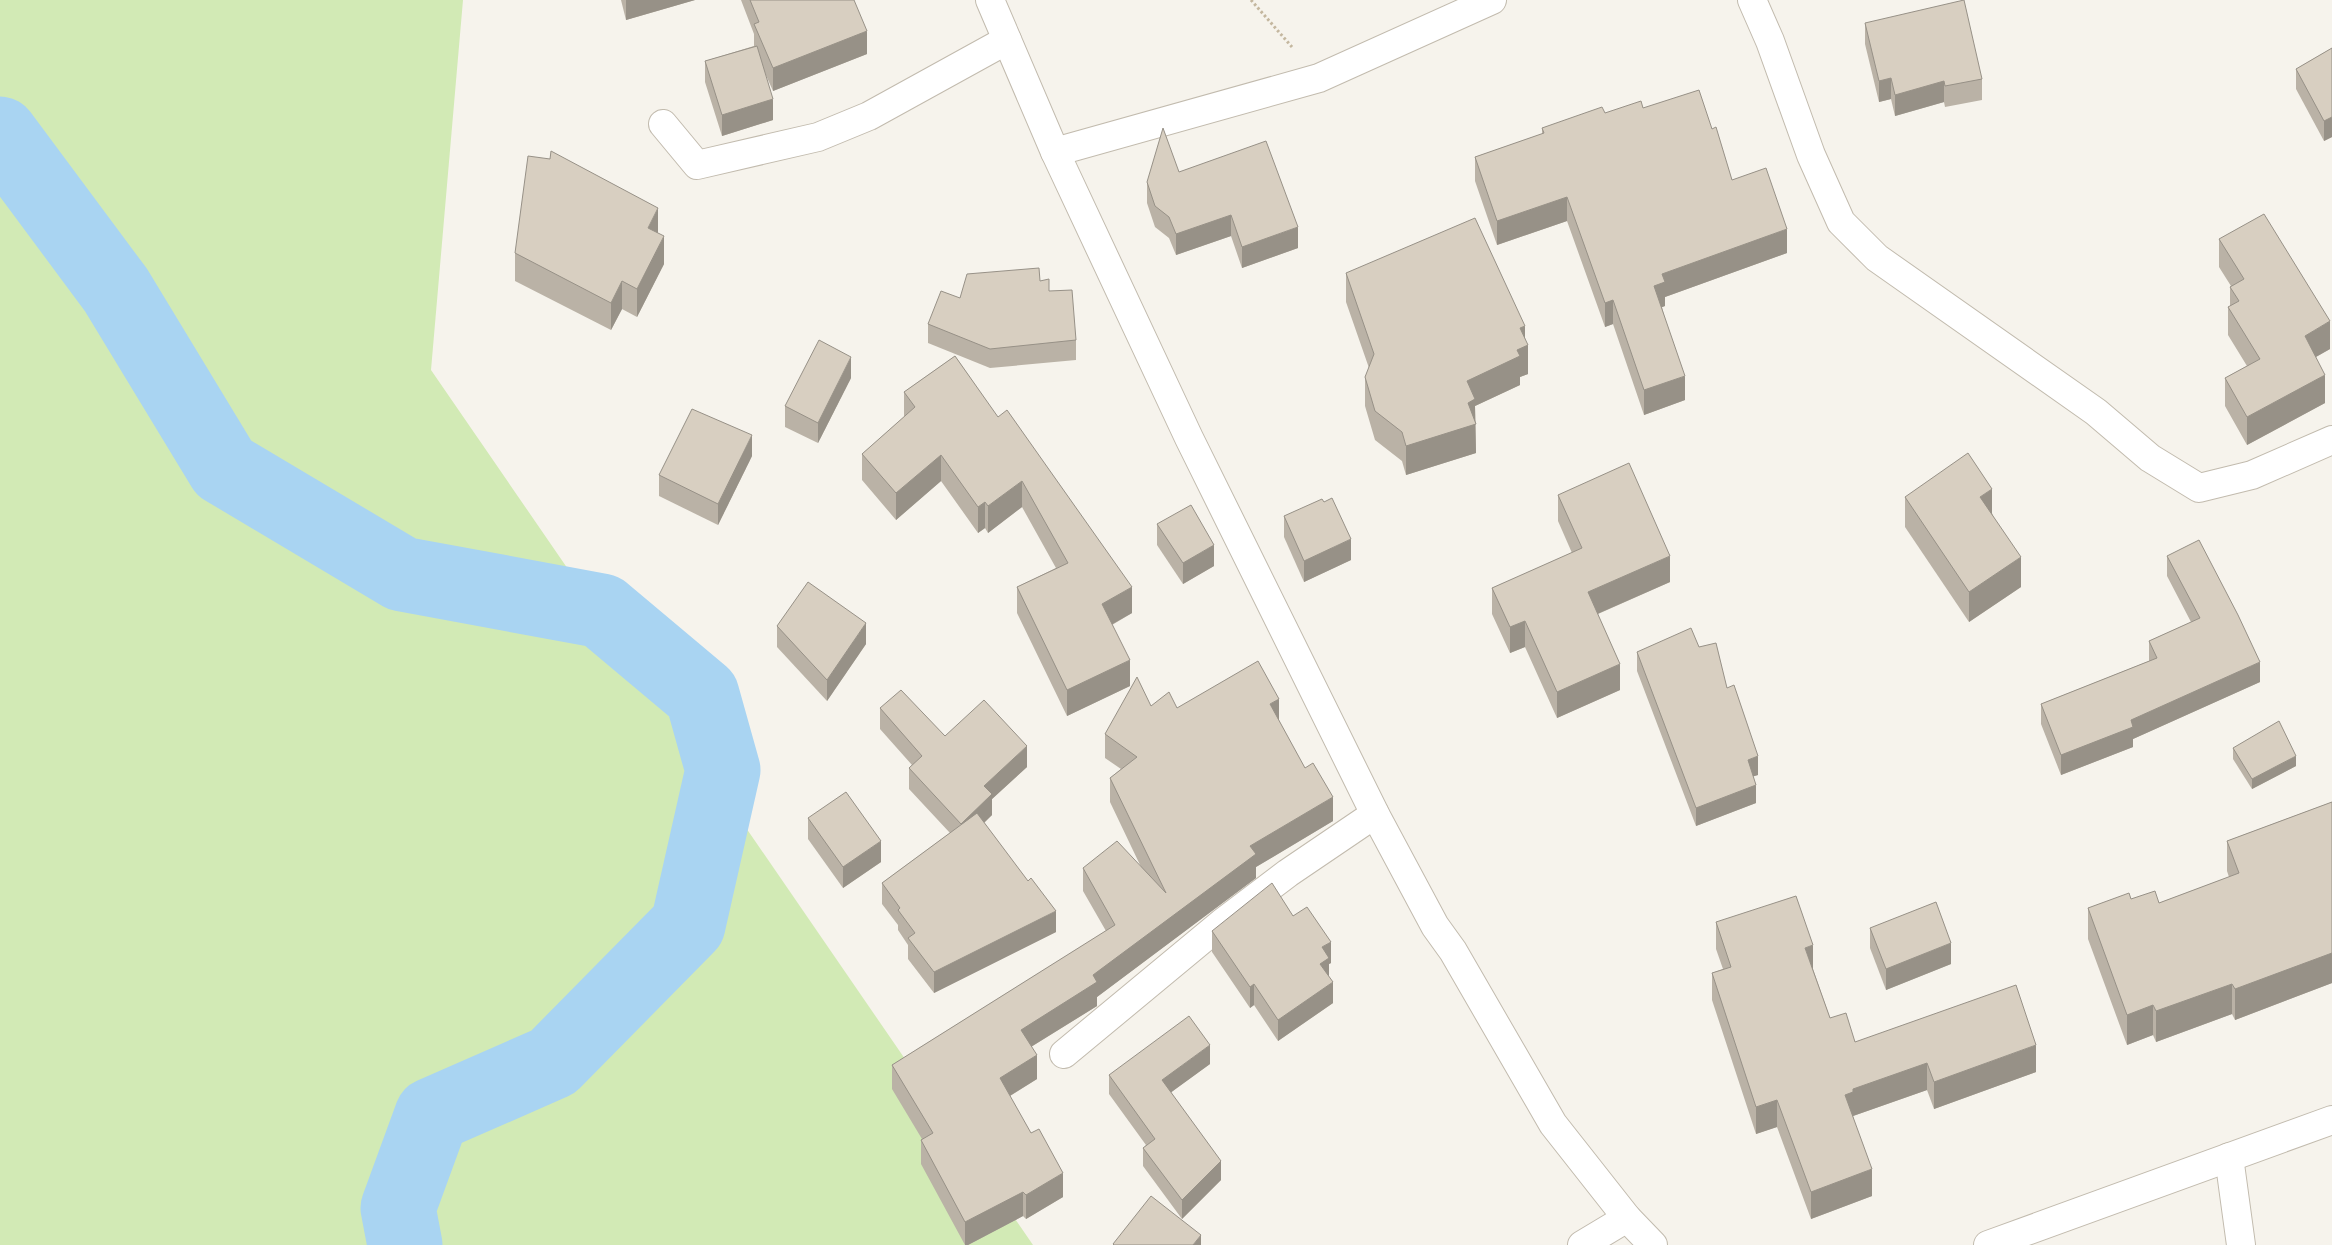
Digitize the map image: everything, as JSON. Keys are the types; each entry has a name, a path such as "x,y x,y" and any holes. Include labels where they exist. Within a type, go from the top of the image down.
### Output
{"street":[{"path":"990,0 1055,152 1189,438 1374,814 1435,926 1453,951 1553,1124 1627,1218 1653,1245"},
{"path":"1055,152 1319,78 1492,0"},
{"path":"1752,0 1770,41 1811,155 1841,222 1876,258 2096,412 2150,458 2199,488 2252,475 2332,440"},
{"path":"664,124 697,165 818,137 869,116 1007,40"},
{"path":"1064,1054 1288,873 1374,814"},
{"path":"1988,1245 2332,1120"},
{"path":"2229,1157 2241,1245"},
{"path":"1582,1245 1627,1218"}],"path":[{"path":"1251,0 1319,78"}],"green space":[{"path":"0,0 463,0 431,370 1033,1245 0,1245"}],"building":[{"path":"750,0 854,0 867,31 773,68 754,24 759,22"},
{"path":"1964,0 1982,79 1945,86 1944,81 1895,95 1891,78 1879,81 1865,23"},
{"path":"757,46 773,99 722,115 705,61"},
{"path":"2332,48 2332,117 2324,121 2296,69"},
{"path":"1699,90 1712,129 1716,127 1732,180 1766,168 1787,229 1662,274 1665,282 1654,286 1685,376 1644,390 1613,300 1605,303 1567,197 1497,221 1475,157 1544,133 1542,128 1602,107 1605,113 1641,101 1643,108"},
{"path":"1163,128 1179,172 1266,141 1298,227 1242,247 1231,215 1176,234 1169,217 1155,206 1147,182"},
{"path":"551,151 658,208 648,228 664,236 637,289 622,281 611,303 515,253 528,156 550,159"},
{"path":"2264,214 2330,321 2305,336 2325,375 2247,417 2225,378 2260,359 2228,307 2239,301 2230,287 2244,279 2219,239"},
{"path":"1475,218 1525,326 1520,328 1528,345 1517,350 1520,356 1467,381 1475,399 1468,403 1476,424 1406,446 1402,432 1375,411 1365,377 1374,354 1346,273"},
{"path":"1039,268 1040,281 1049,279 1049,291 1072,290 1076,340 990,349 928,324 941,291 960,298 967,274"},
{"path":"819,340 851,357 818,423 785,406"},
{"path":"955,356 998,417 1007,410 1132,587 1102,604 1130,660 1067,690 1017,587 1068,563 1022,481 988,506 985,502 978,507 941,455 896,493 862,454 915,407 904,392"},
{"path":"692,409 752,435 718,504 659,475"},
{"path":"1968,453 1992,489 1980,497 2021,557 1969,592 1905,497"},
{"path":"1629,463 1670,556 1588,592 1620,664 1557,692 1525,621 1510,627 1492,588 1582,548 1558,495"},
{"path":"1332,498 1351,539 1304,561 1284,516 1322,499 1324,502"},
{"path":"1191,505 1214,545 1183,563 1157,524"},
{"path":"2199,540 2260,662 2131,720 2133,727 2061,755 2041,704 2157,658 2149,641 2200,618 2167,556"},
{"path":"808,582 866,623 827,680 777,626"},
{"path":"1691,628 1699,647 1716,643 1727,688 1734,685 1758,756 1748,760 1756,785 1696,808 1637,652"},
{"path":"1258,661 1279,699 1270,704 1305,768 1313,763 1333,797 1250,846 1256,854 1093,975 1097,982 1021,1030 1037,1055 1000,1078 1031,1133 1039,1129 1063,1173 1026,1195 1023,1192 965,1222 921,1140 933,1133 892,1065 1115,925 1083,868 1117,841 1166,893 1110,778 1137,757 1105,734 1137,677 1151,706 1169,692 1177,708"},
{"path":"901,690 945,736 984,700 1027,746 984,786 992,794 961,824 909,768 922,756 880,708"},
{"path":"2279,721 2296,756 2252,779 2233,748"},
{"path":"846,792 881,841 843,867 808,818"},
{"path":"2332,802 2332,953 2235,989 2232,984 2156,1011 2153,1005 2127,1015 2088,908 2129,893 2131,899 2155,891 2159,903 2239,873 2227,841"},
{"path":"977,813 1028,881 1031,878 1056,911 934,972 908,938 915,933 898,910 900,908 882,883"},
{"path":"1272,883 1293,916 1307,907 1331,942 1322,947 1329,958 1320,964 1333,982 1278,1020 1254,984 1250,987 1212,931"},
{"path":"1796,896 1813,945 1805,948 1830,1018 1846,1013 1855,1042 2016,985 2036,1045 1934,1082 1927,1063 1853,1089 1853,1092 1845,1095 1872,1169 1811,1192 1777,1100 1756,1107 1712,973 1731,967 1716,922"},
{"path":"1936,902 1951,943 1886,969 1870,928"},
{"path":"1189,1016 1210,1045 1162,1080 1221,1161 1182,1200 1143,1148 1155,1139 1109,1075"},
{"path":"1151,1196 1201,1235 1193,1245 1113,1244"}],"waterway":[{"path":"0,134 116,290 224,468 402,574 602,611 702,695 723,770 688,925 553,1062 432,1115 398,1208 405,1245"}]}
